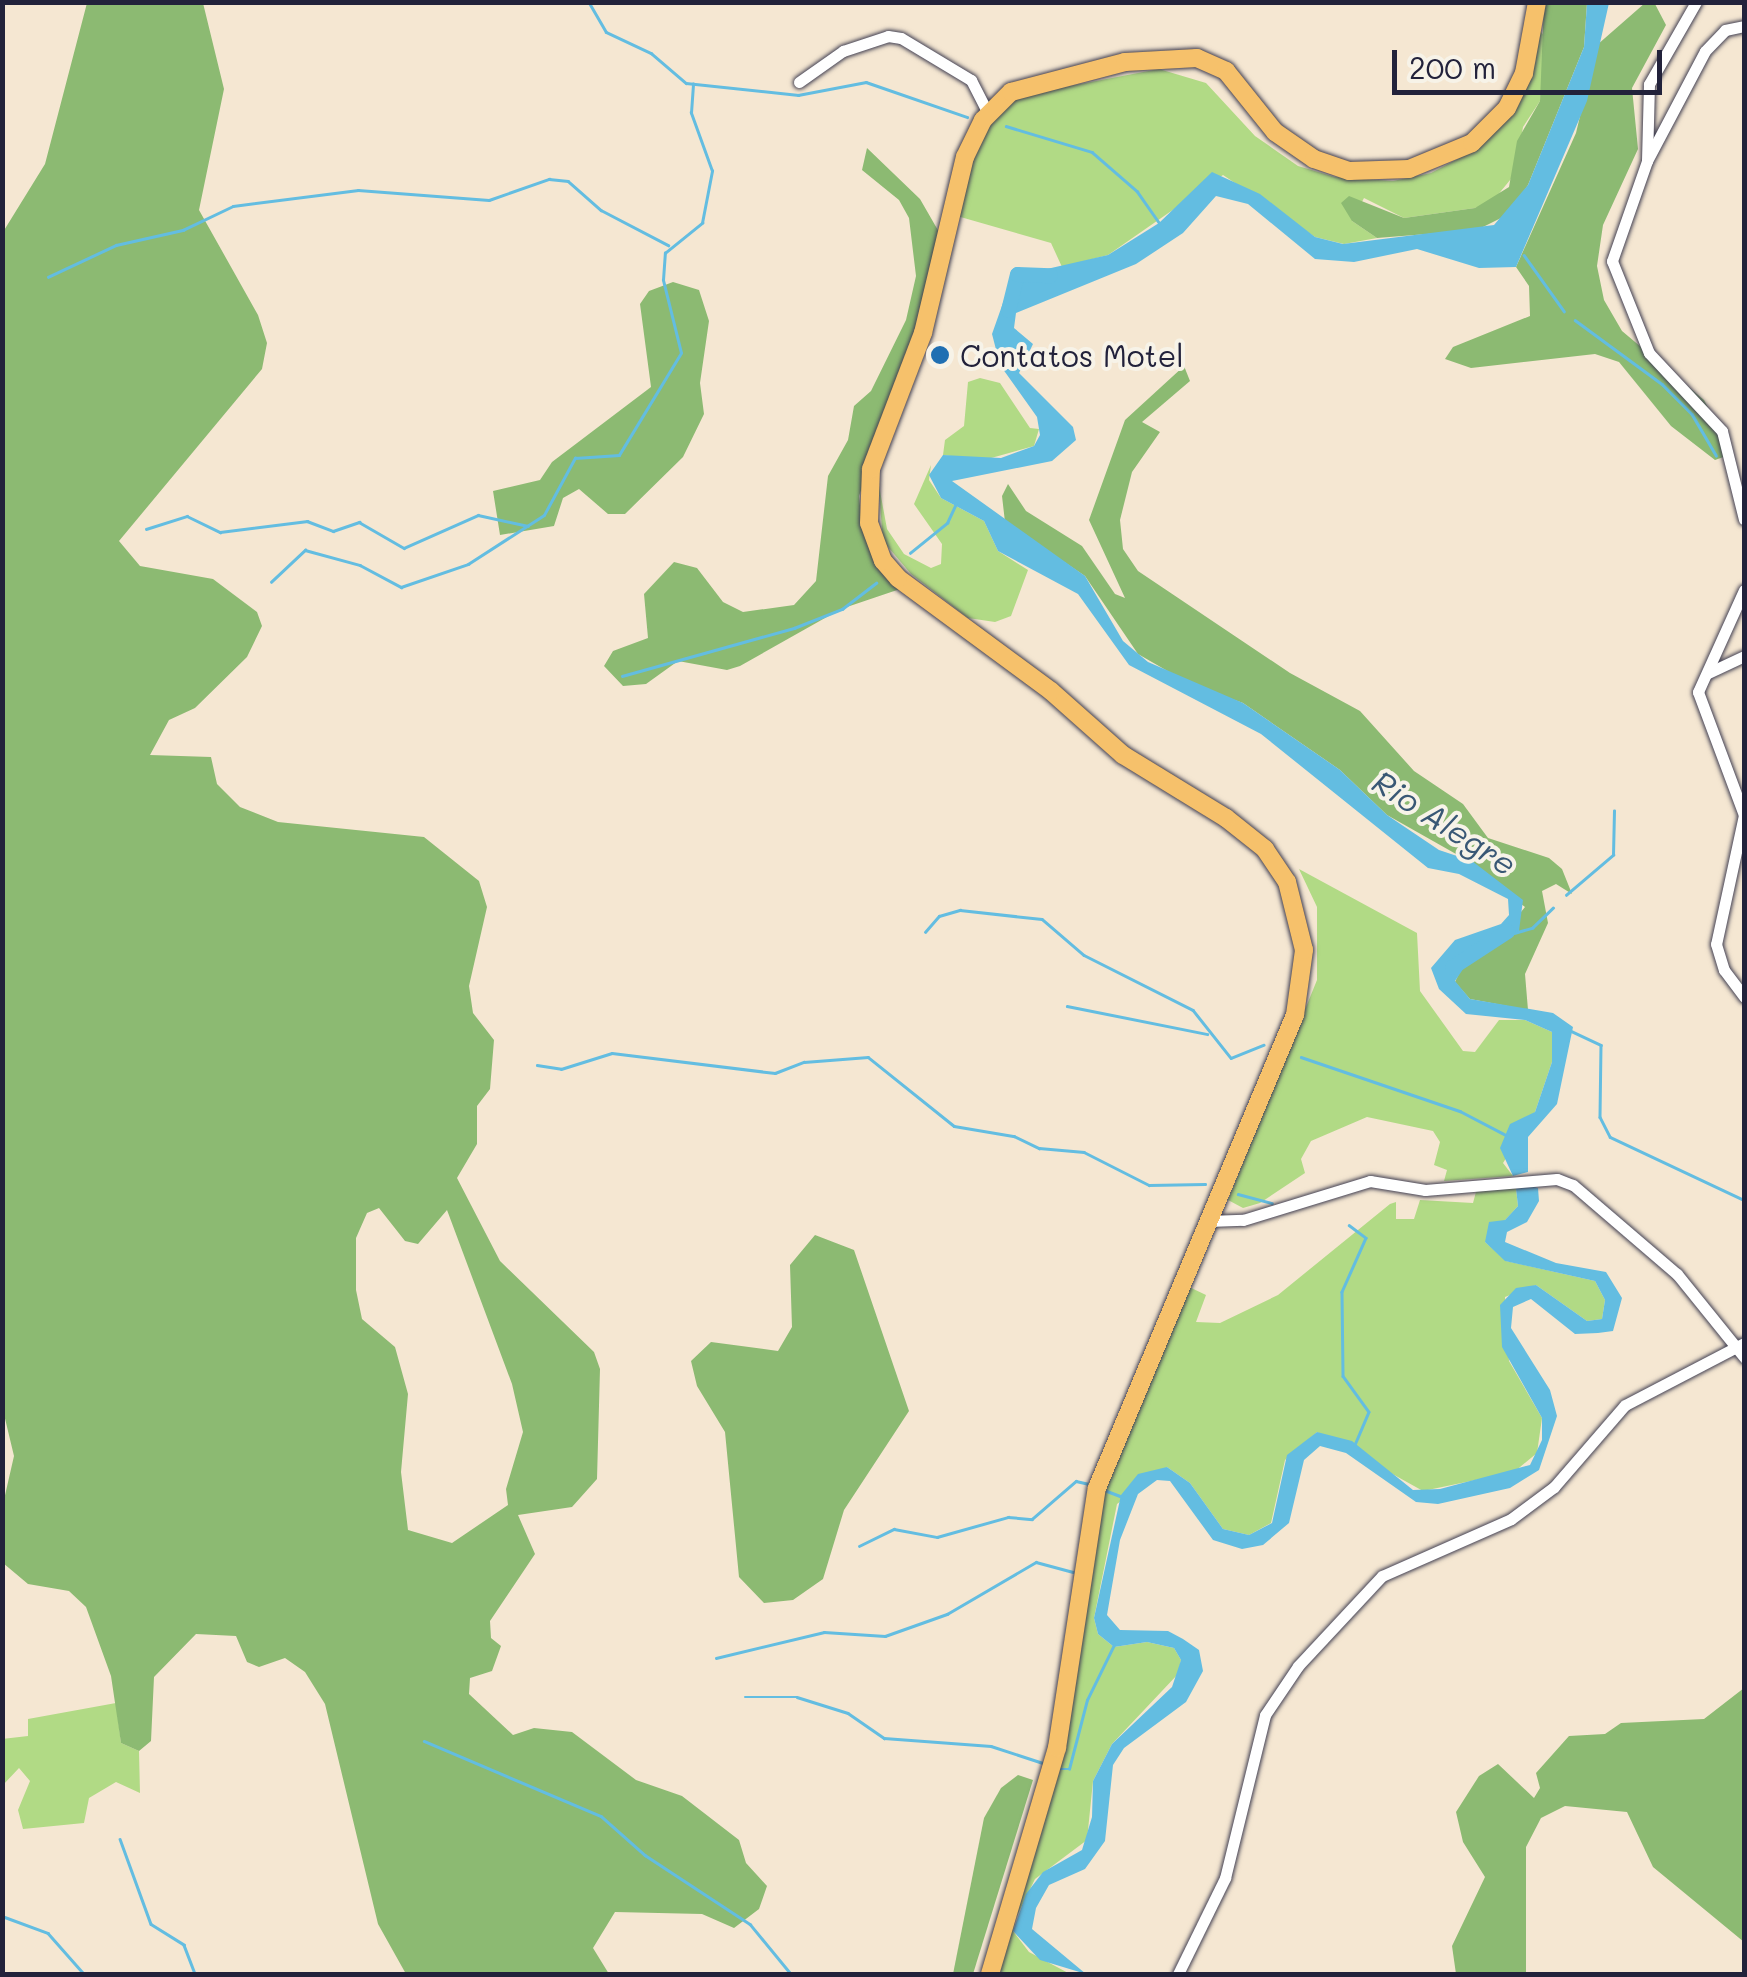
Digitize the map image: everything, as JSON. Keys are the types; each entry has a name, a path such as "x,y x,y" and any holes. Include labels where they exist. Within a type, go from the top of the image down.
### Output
{"highway":[{"path":"990,1974 1057,1748 1097,1488 1295,1015 1304,950 1287,882 1246,832 1123,755 1041,683 898,578 883,561 869,523 871,469 915,358 965,157 988,114 1012,92 1038,81 1177,55 1226,71 1276,132 1314,160 1349,170 1409,168 1472,143 1506,108 1524,73 1537,2"}],"street":[{"path":"1647,161 1649,84 1696,2"},
{"path":"1744,26 1725,30 1705,51 1647,161 1616,243 1617,284 1658,365 1722,432 1744,519"},
{"path":"799,82 843,51 888,36 901,38 971,80 988,114"},
{"path":"1744,590 1723,647 1702,676 1699,702 1744,814 1716,944 1724,970 1744,997"},
{"path":"1723,647 1741,657"},
{"path":"1702,676 1741,657"},
{"path":"1178,1974 1225,1878 1265,1715 1298,1666 1382,1576 1511,1520 1554,1488 1625,1406 1742,1349 1676,1274 1574,1186 1532,1180 1425,1190 1370,1181 1242,1220 1208,1221"}],"green space":[{"path":"87,3 203,3 224,89 199,210 258,315 267,343 262,369 119,541 140,566 213,579 257,612 262,626 247,657 195,708 169,720 150,755 211,757 217,784 240,807 278,822 424,837 479,881 487,907 469,986 473,1013 494,1040 490,1089 477,1106 477,1144 457,1178 500,1261 594,1352 600,1369 597,1479 572,1507 518,1515 535,1554 490,1621 491,1638 501,1646 492,1671 470,1678 469,1694 513,1735 534,1728 572,1732 636,1780 682,1796 739,1840 746,1863 767,1886 759,1909 734,1928 702,1914 615,1912 593,1948 609,1974 406,1974 378,1924 325,1704 305,1672 285,1658 259,1667 247,1662 236,1636 196,1634 154,1677 151,1741 139,1751 121,1743 111,1676 86,1607 69,1591 28,1584 3,1563 3,1504 14,1456 2,1406 3,232 45,164","holes":["379,1208 405,1241 418,1244 447,1210 512,1384 523,1432 506,1489 508,1505 452,1543 408,1530 401,1472 408,1394 395,1347 362,1319 356,1290 356,1238 367,1213"]},
{"path":"1544,3 1587,3 1584,47 1528,185 1509,214 1477,230 1377,238 1352,221 1341,203 1349,196 1404,218 1475,208 1509,187 1517,141 1540,101"},
{"path":"1645,3 1655,4 1666,25 1632,88 1638,149 1603,225 1597,266 1604,300 1622,331 1704,400 1732,454 1715,460 1671,426 1619,362 1595,354 1471,368 1445,359 1453,347 1530,316 1529,286 1516,267 1576,133 1597,45"},
{"path":"1539,29 1547,40 1540,101 1523,127 1515,174 1492,202 1475,208 1404,218 1364,198 1352,221 1377,238 1344,244 1315,237 1223,175 1108,255 1062,267 1051,243 957,216 978,136 1007,98 1159,69 1206,83 1255,136 1298,166 1335,177 1393,181 1431,173 1471,152 1499,124"},
{"path":"867,148 920,199 939,232 910,349 859,496 862,524 906,587 841,609 740,666 727,670 678,661 646,684 623,686 604,666 613,651 648,638 644,594 674,562 697,568 723,602 743,612 794,605 816,581 828,476 848,440 854,406 871,391 906,320 916,276 909,218 899,200 862,170"},
{"path":"673,282 699,290 709,321 700,383 704,414 683,457 625,514 608,514 579,489 563,498 554,526 500,535 493,491 540,480 552,462 651,387 640,304 649,291"},
{"path":"1184,366 1190,381 1142,422 1160,432 1132,472 1120,520 1123,549 1138,571 1290,673 1360,711 1414,771 1463,804 1488,838 1549,858 1562,869 1572,894 1556,884 1542,891 1548,923 1525,974 1528,1010 1470,999 1455,982 1466,959 1496,943 1525,907 1456,854 1387,815 1340,770 1243,703 1190,684 1138,654 1085,576 1005,522 1002,496 1008,484 1026,511 1082,546 1115,594 1125,598 1089,520 1125,420"},
{"path":"980,378 1000,383 1030,428 1039,429 1034,446 984,460 943,455 945,440 964,426 968,382"},
{"path":"931,465 929,480 941,498 984,521 998,551 1028,570 1011,616 995,622 968,618 911,574 883,541 878,480 887,529 904,554 931,568 941,564 942,544 914,504"},
{"path":"1299,869 1417,933 1420,991 1463,1051 1475,1052 1499,1020 1525,1020 1552,1032 1552,1062 1535,1112 1503,1163 1513,1176 1444,1181 1447,1170 1434,1165 1440,1142 1433,1131 1367,1117 1311,1141 1301,1159 1305,1173 1260,1203 1243,1208 1228,1200 1317,980 1317,907"},
{"path":"1515,1180 1518,1206 1485,1242 1506,1261 1595,1281 1605,1300 1602,1319 1587,1321 1536,1285 1505,1297 1509,1361 1542,1418 1537,1453 1514,1472 1423,1491 1317,1432 1285,1460 1271,1523 1249,1535 1223,1529 1190,1483 1167,1467 1117,1504 1094,1618 1098,1634 1114,1647 1147,1642 1174,1648 1181,1660 1178,1674 1112,1744 1093,1781 1087,1840 1035,1879 1016,1918 1013,1931 1029,1952 1070,1974 991,1974 1039,1817 1095,1511 1185,1285 1206,1295 1196,1322 1220,1323 1278,1295 1390,1204 1396,1202 1396,1219 1414,1219 1420,1200 1473,1203 1477,1188"},
{"path":"815,1235 854,1250 909,1411 844,1510 823,1579 793,1600 764,1603 739,1577 725,1432 697,1386 691,1361 711,1342 778,1351 792,1327 790,1265"},
{"path":"1744,1688 1744,1942 1653,1867 1627,1812 1565,1806 1541,1818 1526,1847 1526,1974 1456,1974 1452,1946 1485,1877 1463,1842 1456,1812 1479,1776 1498,1764 1534,1798 1540,1788 1536,1773 1569,1736 1605,1734 1621,1723 1704,1719"},
{"path":"116,1703 121,1743 139,1751 140,1793 116,1782 89,1798 84,1823 23,1829 18,1810 30,1781 19,1768 3,1785 2,1739 28,1736 28,1719"},
{"path":"1018,1775 1033,1780 973,1974 953,1974 984,1818 1001,1788"}],"water":[{"path":"1587,3 1609,3 1587,101 1516,267 1479,268 1417,249 1354,262 1315,259 1248,204 1216,196 1183,233 1136,264 1016,313 1014,328 1033,344 1019,373 1073,427 1076,440 1052,461 952,481 1085,576 1123,641 1148,662 1243,703 1340,770 1387,815 1439,850 1472,861 1523,900 1519,931 1476,950 1455,981 1470,999 1553,1013 1573,1027 1557,1104 1528,1137 1528,1172 1513,1176 1500,1148 1510,1124 1535,1112 1552,1062 1552,1032 1525,1020 1466,1014 1439,989 1431,968 1455,940 1501,924 1509,915 1508,899 1459,874 1428,868 1261,734 1129,665 1078,594 998,551 984,521 941,498 929,475 943,455 1001,458 1034,446 1040,435 1037,417 1000,365 992,334 1004,300 1025,274 1108,255 1159,223 1212,172 1260,194 1315,237 1343,244 1494,225 1528,185 1584,47"},
{"path":"1515,1180 1538,1188 1539,1201 1527,1222 1507,1232 1505,1242 1556,1263 1606,1272 1622,1298 1613,1331 1598,1333 1575,1334 1531,1299 1513,1307 1511,1328 1550,1390 1557,1416 1539,1470 1510,1488 1438,1504 1416,1502 1346,1453 1320,1446 1304,1460 1289,1523 1263,1545 1242,1549 1213,1540 1170,1481 1157,1480 1138,1494 1120,1540 1107,1615 1120,1630 1168,1631 1183,1639 1199,1650 1203,1671 1186,1702 1124,1748 1113,1765 1105,1841 1085,1869 1049,1885 1036,1908 1032,1929 1086,1974 1040,1960 1013,1931 1026,1894 1043,1872 1082,1850 1092,1817 1093,1781 1112,1744 1172,1687 1181,1660 1174,1648 1147,1642 1114,1647 1098,1634 1094,1618 1121,1495 1138,1474 1167,1467 1190,1483 1223,1529 1249,1535 1272,1523 1287,1455 1317,1432 1352,1441 1413,1490 1440,1489 1530,1465 1542,1440 1542,1418 1502,1347 1500,1305 1516,1288 1536,1285 1587,1321 1602,1319 1605,1300 1595,1281 1505,1261 1485,1242 1489,1222 1505,1220 1518,1206"}],"waterway":[{"path":"589,2 606,32 651,53 686,83 798,95 866,82 967,117"},
{"path":"271,582 305,550 360,565 401,587 468,564 544,515 575,458 619,455 681,353 663,280 665,253 702,223 712,171 691,113 693,84"},
{"path":"1006,126 1092,152 1137,191 1159,223"},
{"path":"48,277 116,245 183,230 233,206 358,190 489,200 549,179 568,181 601,210 668,245"},
{"path":"1524,255 1564,311"},
{"name":"Rio Alegre","path":"1008,310 1017,274 1050,275"},
{"path":"1575,320 1662,384 1692,414 1716,455"},
{"path":"910,553 947,523 956,504"},
{"path":"146,529 187,516 220,532 307,521 333,531 359,522 404,548 478,515 528,526"},
{"path":"622,676 794,628 842,609 876,583"},
{"path":"1566,895 1613,855 1614,811"},
{"path":"1514,933 1532,928 1553,908"},
{"path":"925,932 939,916 960,910 1042,919 1084,955 1193,1010 1231,1058 1264,1045"},
{"name":"Rio Alegre","path":"1452,967 1507,931"},
{"path":"1067,1006 1207,1034"},
{"path":"1571,1031 1601,1045 1600,1117 1610,1137 1744,1200"},
{"path":"537,1065 561,1069 612,1053 775,1073 804,1062 868,1057 954,1126 1014,1136 1039,1148 1084,1152 1149,1185 1205,1184"},
{"path":"1301,1057 1460,1111 1504,1134"},
{"path":"1238,1194 1272,1203"},
{"path":"1349,1225 1366,1238 1342,1292 1343,1376 1369,1412 1355,1445"},
{"path":"859,1546 894,1529 937,1537 1008,1517 1032,1519 1076,1481 1089,1484"},
{"path":"1107,1491 1123,1497"},
{"path":"716,1658 824,1632 885,1636 947,1614 1036,1562 1073,1572"},
{"path":"1061,1769 1069,1769 1087,1700 1114,1645"},
{"path":"745,1697 797,1697 848,1713 884,1738 991,1746 1043,1763"},
{"path":"424,1741 601,1816 645,1855 750,1924 791,1974"},
{"path":"120,1839 151,1924 184,1945 195,1974"},
{"path":"2,1916 48,1933 84,1974"}],"place":[{"name":"Contatos Motel","path":"940,355"}]}
